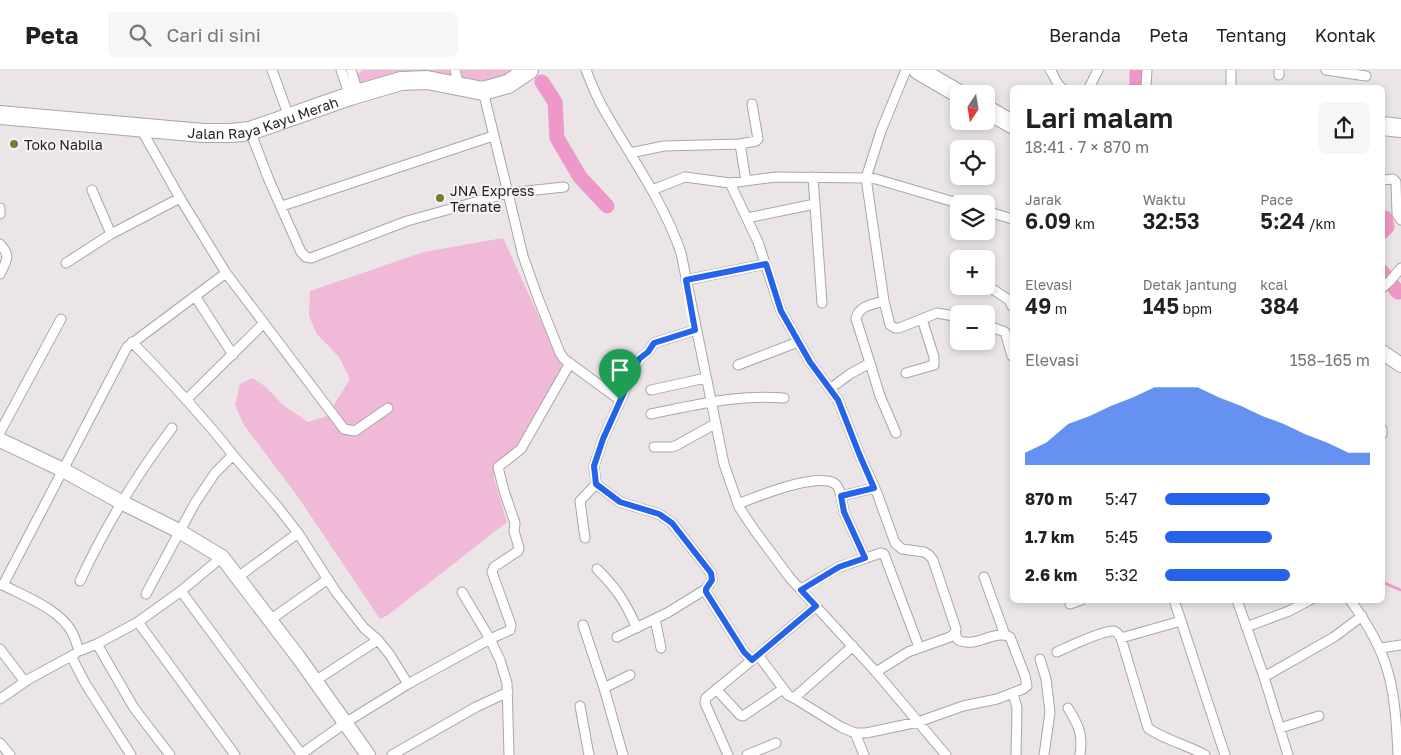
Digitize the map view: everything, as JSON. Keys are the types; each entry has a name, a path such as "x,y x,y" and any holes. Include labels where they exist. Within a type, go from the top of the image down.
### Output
{"highway":[{"path":"918,70 950,89"},
{"name":"Jalan Raya Kayu Merah","path":"0,115 203,133 231,133 250,131 354,94 401,81 457,78 483,91 508,84 524,73"},
{"path":"995,114 1010,123"},
{"path":"1385,126 1401,128"}],"street":[{"path":"272,70 289,117"},
{"path":"341,70 354,94"},
{"path":"351,70 354,94"},
{"path":"586,70 602,106 663,208 673,229 681,253 695,330 724,464 738,504 772,554 801,590 876,672 946,755"},
{"path":"906,70 881,131 866,178 884,301 890,325 894,328 899,328 938,313 950,314"},
{"path":"1050,70 1059,85"},
{"path":"1090,85 1098,70"},
{"path":"1146,85 1147,70"},
{"path":"1231,70 1231,85"},
{"path":"1326,70 1366,76"},
{"path":"483,91 523,256 555,345 564,359 620,400"},
{"path":"630,153 664,146 740,144 757,140 752,104"},
{"path":"142,128 180,198 226,273 344,429 355,431 388,408"},
{"path":"250,131 269,180 301,252 306,257 311,258 407,222 508,192 564,187"},
{"path":"282,206 494,136"},
{"path":"740,144 746,181"},
{"path":"652,190 685,177 730,183 776,177 866,178 876,179 950,201"},
{"path":"813,177 822,304"},
{"path":"1385,180 1393,179 1396,182 1397,214 1401,220"},
{"path":"706,589 744,652 755,657 788,695 841,727 855,732 866,733 918,722 963,706 997,699 1026,688 1028,683 1012,638 1005,635 968,643 958,640 933,560 924,552 898,547 895,543 842,408 831,388 810,362 781,311 758,242 730,183"},
{"path":"92,190 111,234"},
{"path":"66,263 111,234 180,198"},
{"path":"747,218 815,204"},
{"path":"0,208 0,214"},
{"path":"995,213 1010,218"},
{"path":"0,244 7,251 8,255 0,274"},
{"path":"686,280 766,264"},
{"path":"1385,285 1401,268"},
{"path":"131,755 85,683 75,653 72,632 47,608 2,585 123,353 132,342 226,273"},
{"path":"995,291 1005,296 1010,303"},
{"path":"195,296 233,355"},
{"path":"884,301 861,309 856,319 880,396 896,433"},
{"path":"0,432 61,319"},
{"path":"906,373 934,365 934,357 922,319"},
{"path":"186,400 264,323"},
{"path":"995,327 1009,329"},
{"path":"617,637 655,619 706,589 713,576 672,523 659,514 620,502 596,484 594,466 603,439 639,359 648,352 654,343 695,330"},
{"path":"132,342 213,430 277,506 364,628 378,640 390,655 408,684"},
{"path":"738,365 798,342"},
{"path":"1385,355 1401,365"},
{"path":"831,388 850,374 870,363"},
{"path":"181,591 301,755 345,723 408,684 490,639 507,633 511,628 492,577 494,567 519,549 514,532 515,522 498,467 521,449 572,365"},
{"path":"651,390 706,378"},
{"path":"651,414 710,401 768,397 784,398"},
{"path":"654,447 672,447 715,424"},
{"path":"80,580 122,502 143,468 172,428"},
{"path":"0,440 179,531 222,557 368,755"},
{"path":"146,594 179,531 215,473 233,456"},
{"path":"738,504 783,487 815,481 835,483 841,496 844,512 865,558"},
{"path":"585,538 580,500 596,484"},
{"path":"841,496 874,488"},
{"path":"238,577 298,533"},
{"path":"801,590 839,567 881,553 884,554 919,647"},
{"path":"0,699 75,653 97,644 138,622 181,591 222,557"},
{"path":"598,569 614,586 626,603 637,628"},
{"path":"984,577 1005,635"},
{"path":"270,620 328,578"},
{"path":"462,592 490,639 500,660 508,692 509,755"},
{"path":"1175,603 1224,755"},
{"path":"1238,603 1264,677 1288,755"},
{"path":"1246,628 1304,603"},
{"path":"1352,603 1380,648 1389,673 1394,695 1398,755"},
{"path":"728,755 705,702 706,698 816,606"},
{"path":"1264,677 1334,637 1362,616"},
{"path":"655,619 661,648"},
{"path":"1121,638 1180,621"},
{"path":"138,622 235,755"},
{"path":"583,625 604,688 623,755"},
{"path":"1057,652 1112,631 1118,633 1148,728 1159,735 1189,746 1205,755"},
{"path":"876,672 900,655 942,640 955,633"},
{"path":"315,681 378,640"},
{"path":"97,644 134,708 170,755"},
{"path":"1380,648 1401,645"},
{"path":"794,698 853,646"},
{"path":"0,649 25,682"},
{"path":"1040,659 1046,679 1050,712 1044,755"},
{"path":"604,688 630,675"},
{"path":"716,689 743,716 783,689"},
{"path":"392,755 476,707 508,692"},
{"path":"1013,693 1017,708 1016,755"},
{"path":"580,706 589,755"},
{"path":"1068,708 1081,733 1080,755"},
{"path":"1280,728 1319,716"},
{"path":"855,732 864,755"},
{"path":"0,743 10,755"},
{"path":"747,755 776,743"}],"shaded area":[{"path":"364,70 518,70 499,86 435,87 374,93 362,97 355,75"},
{"path":"503,238 563,369 515,451 494,463 494,479 507,522 388,615 380,619 298,497 244,425 235,405 240,384 252,378 265,386 283,405 308,422 327,416 350,379 339,357 317,334 309,316 310,291 424,252"}],"waterway":[{"path":"1137,70 1137,85"},
{"path":"542,82 555,102 557,138 580,177 607,206"},
{"path":"1385,218 1387,227 1385,229"},
{"path":"1385,276 1398,292"},
{"path":"1385,583 1401,590"}],"place":[{"name":"Toko Nabila","path":"14,144"},
{"name":"JNA Express Ternate","path":"440,198"}],"route":[{"path":"766,264 781,311 810,362 838,400 874,488 841,496 844,512 865,558 839,567 801,590 816,606 752,660 744,652 706,592 713,576 672,523 659,514 620,502 596,484 594,466 603,439 620,400 639,359 648,352 654,343 695,330 686,280 766,264"}]}
